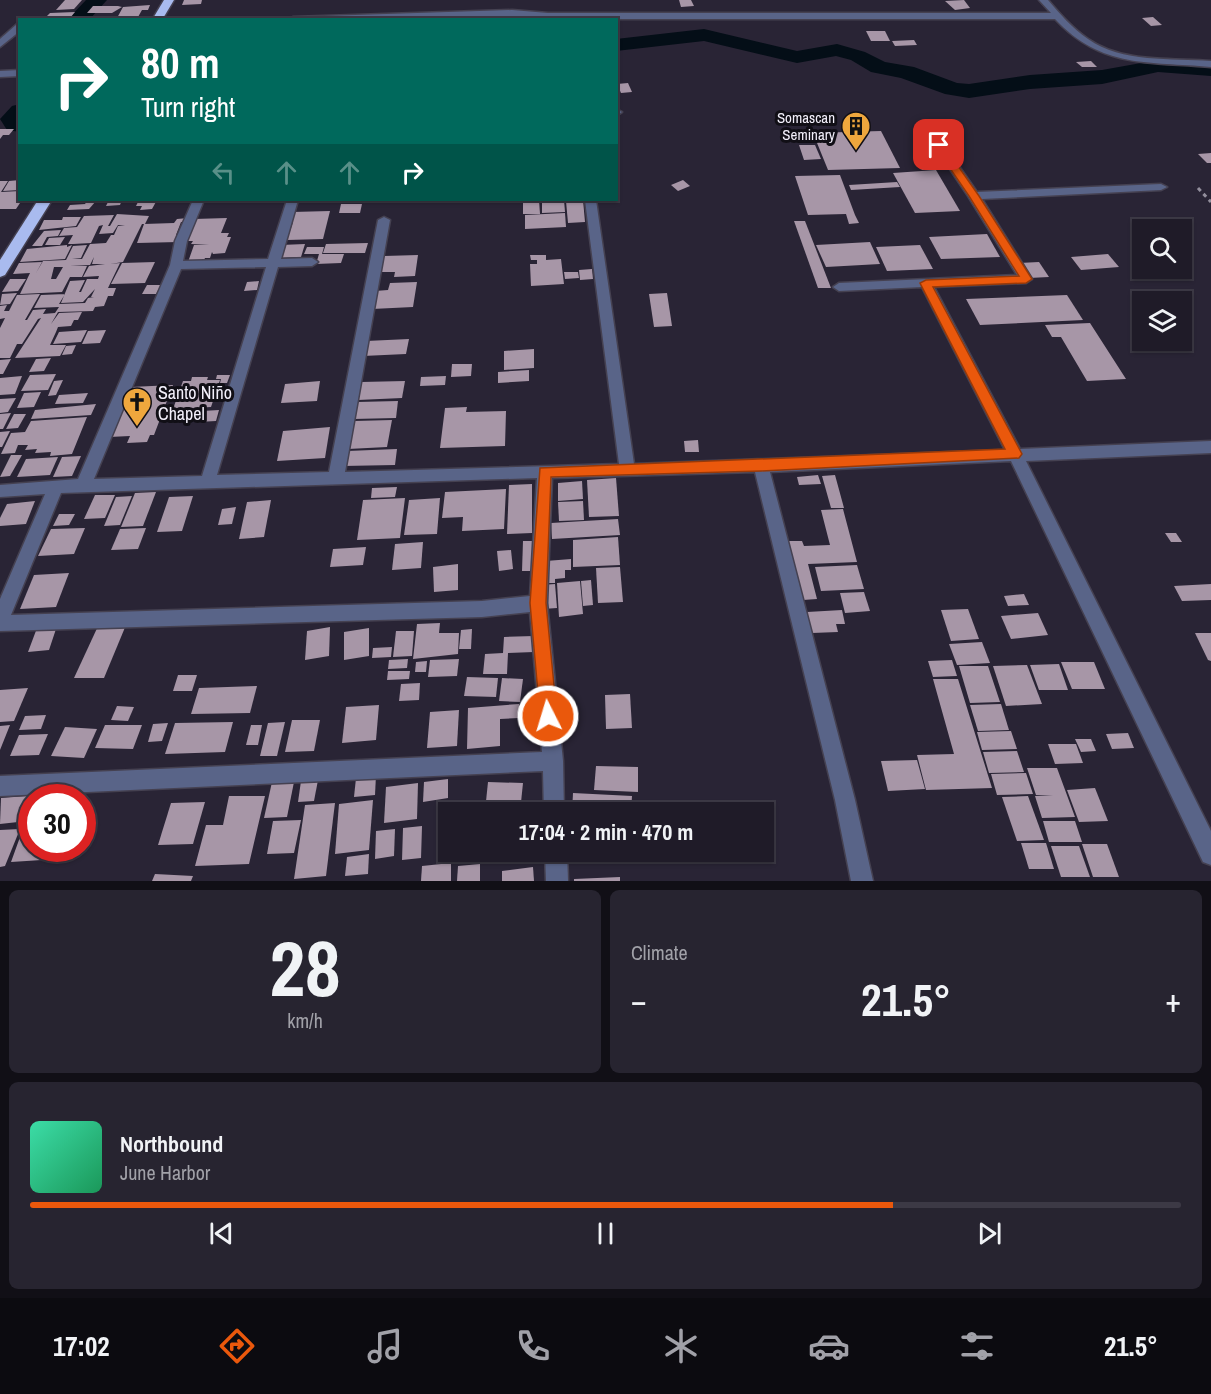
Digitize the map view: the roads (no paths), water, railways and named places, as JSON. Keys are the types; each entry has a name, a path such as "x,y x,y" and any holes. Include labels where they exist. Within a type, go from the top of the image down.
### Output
{"highway":[{"path":"159,18 169,0"},
{"path":"0,272 44,201"}],"street":[{"path":"1043,0 1082,39 1102,50 1118,55 1211,64"},
{"path":"356,18 512,13 548,16 1058,16"},
{"path":"0,44 18,28"},
{"path":"0,74 18,74"},
{"path":"840,287 1026,279 974,196 927,128"},
{"path":"974,196 1161,187"},
{"path":"83,485 176,265 180,241 198,201"},
{"path":"208,481 293,201"},
{"path":"590,201 627,469"},
{"path":"336,477 384,220"},
{"path":"176,265 312,262"},
{"path":"926,283 1015,454 1211,854"},
{"path":"0,490 208,481 761,466 1211,447"},
{"path":"761,466 845,800 862,881"},
{"path":"544,472 538,603 554,802"},
{"path":"55,488 0,622 482,609 538,603"},
{"path":"0,786 552,761"},
{"path":"556,862 557,881"}],"waterway":[{"path":"79,18 97,0"},
{"path":"618,45 704,35 797,57 837,50 858,56 879,67 906,72 953,89 969,91 1030,82 1102,77 1158,66 1211,70"},
{"path":"18,113 11,120 18,125"}],"place":[{"name":"Somascan Seminary","path":"856,152"},
{"name":"Santo Niño Chapel","path":"137,428"}]}
